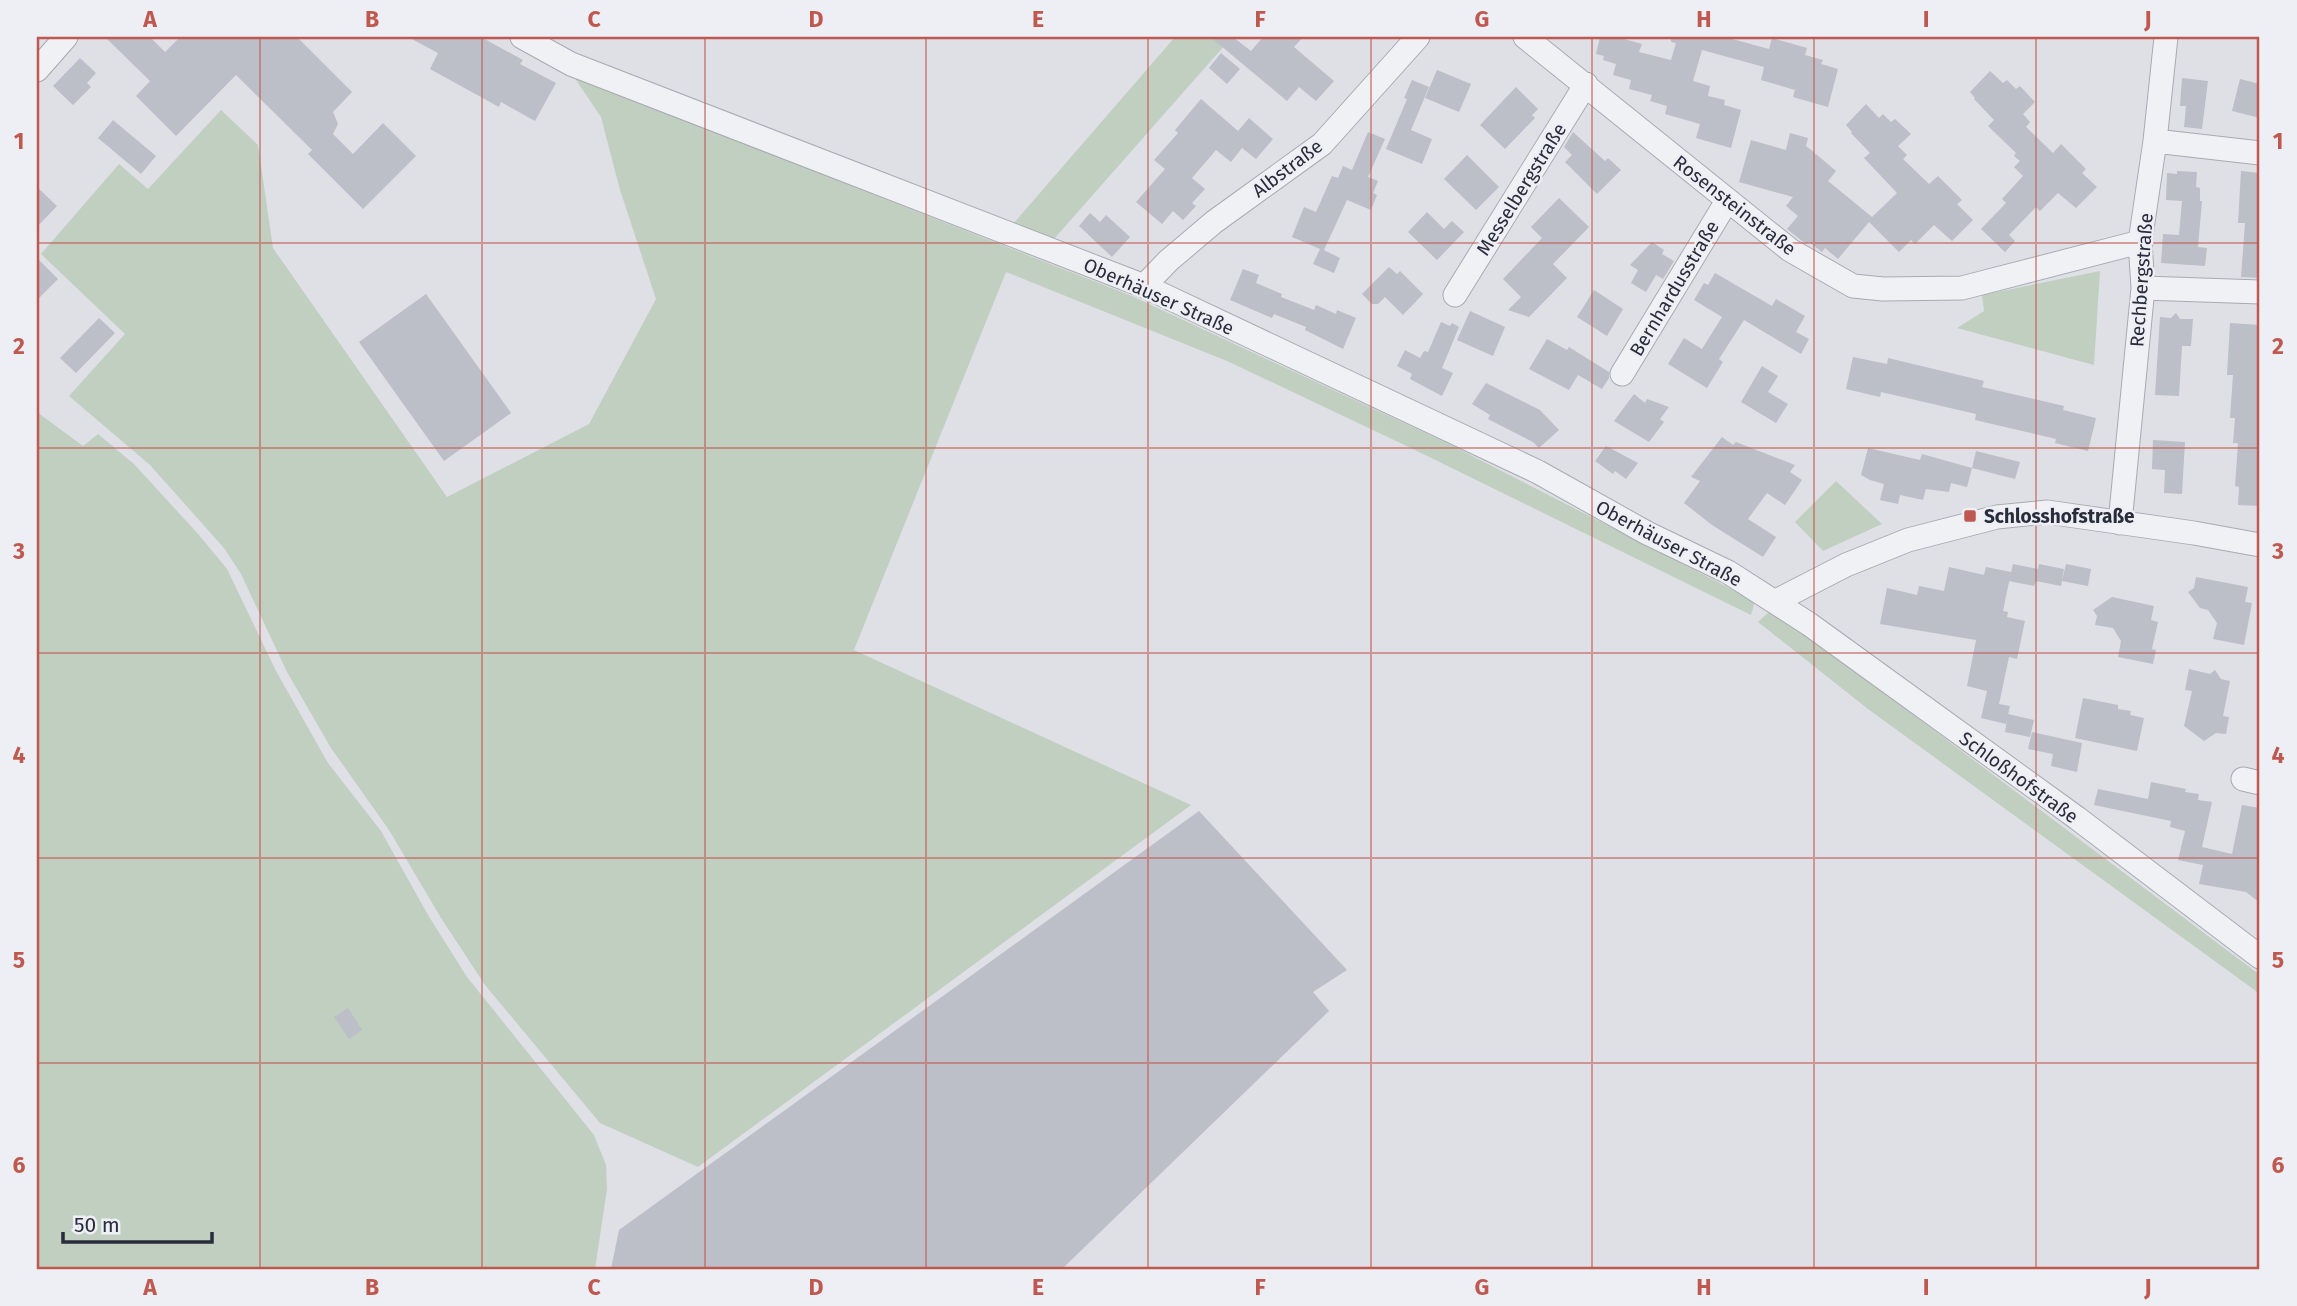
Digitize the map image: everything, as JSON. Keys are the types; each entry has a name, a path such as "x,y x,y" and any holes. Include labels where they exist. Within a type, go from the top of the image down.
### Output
{"street":[{"path":"37,70 66,37"},
{"name":"Oberhäuser Straße","path":"522,37 571,64 1144,286 1538,472 1647,533 1728,572 1776,601"},
{"name":"Albstraße","path":"1144,286 1168,261 1214,222 1322,144 1418,37"},
{"name":"Rosensteinstraße","path":"1525,37 1790,250 1853,286 1883,289 1962,288 2140,243"},
{"name":"Rechbergstraße","path":"2120,523 2143,288 2140,243 2155,141 2166,37"},
{"name":"Messelbergstraße","path":"1455,295 1586,84"},
{"path":"2155,141 2260,153"},
{"name":"Bernhardusstraße","path":"1622,374 1727,201"},
{"path":"2143,288 2260,292"},
{"path":"1776,601 1846,565 1908,540 1997,517 2047,512 2260,545"},
{"name":"Schloßhofstraße","path":"1776,601 2077,818 2260,957"}],"green space":[{"path":"1175,37 1232,37 1054,239 1013,224"},
{"path":"574,77 1132,296 1451,445 1755,601 1751,615 1227,361 1006,272 854,650 1191,805 698,1167 600,1123 485,985 441,918 389,830 331,748 287,672 241,574 224,548 150,465 69,396 125,334 41,254 119,164 148,189 221,110 258,145 273,248 447,497 589,424 656,299 620,190 601,117"},
{"path":"2100,271 2094,365 1957,328 1984,311 1982,295"},
{"path":"37,412 83,446 98,434 134,464 227,569 276,671 328,763 381,831 428,915 467,977 594,1135 606,1165 607,1189 595,1269 37,1269"},
{"path":"1836,481 1882,524 1823,551 1795,522"},
{"path":"1770,611 1903,707 2260,975 2260,994 1868,709 1758,622"}],"building":[{"path":"105,37 150,37 165,52 180,37 297,37 352,92 333,112 338,124 333,134 353,154 383,123 416,156 363,209 308,154 312,150 236,75 176,136 136,96 150,81"},
{"path":"408,37 481,37 523,60 520,64 556,83 535,121 501,102 499,107 430,69 438,53"},
{"path":"1217,37 1233,37 1251,51 1263,37 1303,37 1294,47 1334,81 1316,101 1299,87 1287,101 1214,40"},
{"path":"1600,37 1617,37 1642,44 1639,52 1671,60 1676,43 1671,42 1671,37 1725,37 1769,49 1772,38 1807,48 1805,55 1823,60 1821,64 1838,69 1828,107 1793,97 1795,90 1761,80 1764,67 1702,50 1693,81 1710,86 1708,96 1725,100 1724,105 1741,110 1731,148 1696,138 1700,124 1665,114 1667,106 1650,101 1652,95 1629,89 1631,80 1613,75 1616,64 1603,60 1604,56 1596,54"},
{"path":"1221,53 1240,69 1227,84 1209,68"},
{"path":"80,58 96,73 87,83 91,87 73,105 53,86"},
{"path":"1437,70 1471,84 1459,112 1425,98"},
{"path":"1990,71 2003,83 2007,80 2016,89 2020,86 2035,102 2023,114 2030,122 2026,127 2053,153 2061,144 2086,169 2082,173 2097,187 2076,208 2058,193 2040,211 2036,207 2009,235 2015,241 2005,252 1981,229 2006,203 2002,199 2023,176 2014,167 2020,161 2014,156 2016,153 1988,126 1994,120 1970,92"},
{"path":"2182,78 2208,81 2202,129 2184,127 2186,106 2180,106"},
{"path":"2240,79 2260,84 2260,118 2232,111"},
{"path":"1412,80 1429,87 1411,130 1432,139 1422,164 1386,149"},
{"path":"1516,87 1538,109 1532,115 1535,118 1505,149 1480,125"},
{"path":"1201,99 1238,131 1249,118 1273,139 1256,159 1242,148 1231,162 1216,150 1192,178 1205,189 1192,203 1196,206 1183,220 1173,211 1162,224 1136,202 1165,169 1154,160 1178,133 1175,130"},
{"path":"1866,104 1879,118 1883,114 1891,122 1895,119 1911,134 1898,146 1907,155 1903,159 1929,184 1938,176 1962,200 1957,204 1973,220 1952,241 1934,225 1915,244 1911,240 1899,252 1869,222 1838,259 1825,248 1822,252 1787,229 1798,216 1786,206 1793,197 1739,182 1751,140 1786,150 1790,133 1808,138 1806,146 1836,171 1828,181 1872,217 1897,193 1864,158 1870,153 1846,125"},
{"path":"113,120 156,156 141,174 98,138"},
{"path":"1368,132 1385,139 1368,177 1378,181 1373,193 1377,195 1371,210 1347,200 1324,250 1340,258 1334,273 1313,264 1320,249 1292,237 1304,207 1316,212 1332,176 1338,178 1343,166 1352,170"},
{"path":"1573,132 1605,161 1608,158 1621,170 1597,194 1565,162 1572,155 1564,147"},
{"path":"1467,155 1499,187 1476,210 1444,179"},
{"path":"2177,171 2197,172 2196,187 2200,188 2202,201 2198,247 2207,248 2205,266 2161,263 2163,234 2179,235 2182,201 2166,200 2167,173 2177,174"},
{"path":"2241,171 2260,173 2260,278 2241,277 2245,223 2238,223"},
{"path":"37,187 57,206 37,227"},
{"path":"1559,198 1589,227 1553,264 1567,278 1529,317 1508,310 1521,297 1503,279 1542,238 1531,227"},
{"path":"1427,212 1444,229 1452,221 1464,232 1437,260 1408,232"},
{"path":"1090,213 1100,222 1106,215 1130,237 1112,257 1079,226"},
{"path":"1652,242 1664,250 1662,254 1674,261 1663,279 1656,275 1646,292 1631,283 1638,270 1630,265"},
{"path":"37,258 58,279 37,300"},
{"path":"1389,267 1397,274 1400,271 1423,294 1403,315 1385,297 1378,304 1372,304 1362,294"},
{"path":"1243,269 1259,275 1256,283 1282,294 1281,297 1314,310 1316,305 1336,314 1337,310 1356,318 1343,349 1305,330 1306,327 1274,314 1272,318 1230,300"},
{"path":"1715,273 1772,306 1776,299 1805,316 1796,332 1809,339 1801,354 1744,320 1719,359 1723,362 1707,388 1668,364 1684,338 1702,349 1722,317 1694,300 1704,283 1708,285"},
{"path":"1594,290 1623,309 1607,336 1577,317"},
{"path":"426,294 511,413 444,461 359,342"},
{"path":"1470,311 1505,327 1493,356 1457,340"},
{"path":"2176,313 2180,319 2193,319 2191,346 2182,346 2179,396 2155,395 2160,317 2171,318"},
{"path":"99,318 115,333 76,373 60,358"},
{"path":"1441,322 1459,327 1442,368 1453,373 1442,396 1410,379 1412,374 1397,366 1405,350 1420,358 1424,351 1428,352"},
{"path":"2230,323 2260,325 2260,506 2238,505 2239,487 2235,486 2238,443 2233,443 2235,418 2230,418 2233,375 2227,375"},
{"path":"1547,339 1567,350 1569,347 1609,372 1609,378 1602,389 1578,375 1569,390 1529,369"},
{"path":"1853,357 1887,364 1888,358 1984,381 1982,387 2064,406 2063,410 2096,418 2088,451 2055,443 2056,439 1975,420 1976,414 1881,392 1880,397 1846,389"},
{"path":"1762,366 1778,376 1768,392 1788,404 1776,423 1741,402"},
{"path":"1486,383 1540,410 1559,430 1539,448 1533,442 1488,419 1490,415 1472,404"},
{"path":"1634,394 1645,403 1647,399 1669,407 1660,419 1664,422 1649,442 1614,421"},
{"path":"1722,437 1733,445 1736,442 1795,465 1790,472 1802,480 1785,505 1767,493 1748,519 1776,537 1763,557 1712,525 1684,503 1700,481 1691,477"},
{"path":"2153,440 2185,442 2182,494 2164,493 2165,470 2152,469"},
{"path":"1606,446 1638,463 1626,479 1615,471 1613,474 1595,461"},
{"path":"1868,448 1920,460 1922,454 1972,468 1967,487 1951,483 1949,492 1926,489 1923,500 1900,495 1898,504 1880,500 1884,484 1861,475"},
{"path":"1976,451 2020,462 2015,479 1972,468"},
{"path":"2013,564 2038,569 2039,564 2064,569 2061,586 2036,581 2034,586 2009,581"},
{"path":"2066,564 2091,569 2088,586 2062,581"},
{"path":"1949,567 1984,575 1986,567 2011,572 2003,611 2008,612 2007,617 2025,621 2017,659 2009,657 1999,704 2010,706 2006,724 1981,718 1987,691 1967,686 1976,640 1880,624 1887,588 1917,595 1919,586 1944,591"},
{"path":"2196,577 2248,587 2245,602 2252,603 2244,645 2213,639 2217,623 2208,610 2200,608 2188,592 2194,588"},
{"path":"2112,597 2154,606 2151,620 2158,622 2152,649 2156,650 2153,664 2118,657 2121,641 2113,628 2095,625 2097,616 2093,610"},
{"path":"2189,669 2210,674 2215,670 2221,679 2230,681 2223,716 2229,717 2226,734 2216,733 2204,741 2184,726 2192,691 2185,690"},
{"path":"2083,698 2118,705 2118,709 2131,711 2130,715 2144,718 2137,751 2075,738"},
{"path":"2008,714 2034,720 2030,737 2005,732"},
{"path":"2032,732 2082,743 2077,772 2051,766 2053,754 2028,749"},
{"path":"2151,782 2186,789 2185,792 2199,794 2198,800 2212,802 2202,847 2232,854 2242,805 2260,808 2260,903 2246,892 2199,884 2203,865 2178,860 2185,831 2170,827 2171,821 2094,805 2098,789 2148,799"},
{"path":"1199,811 1347,970 1313,992 1329,1011 1062,1269 611,1269 619,1230"},
{"path":"348,1008 362,1030 349,1039 334,1017"}],"place":[{"name":"Schlosshofstraße","path":"1970,516"}]}
